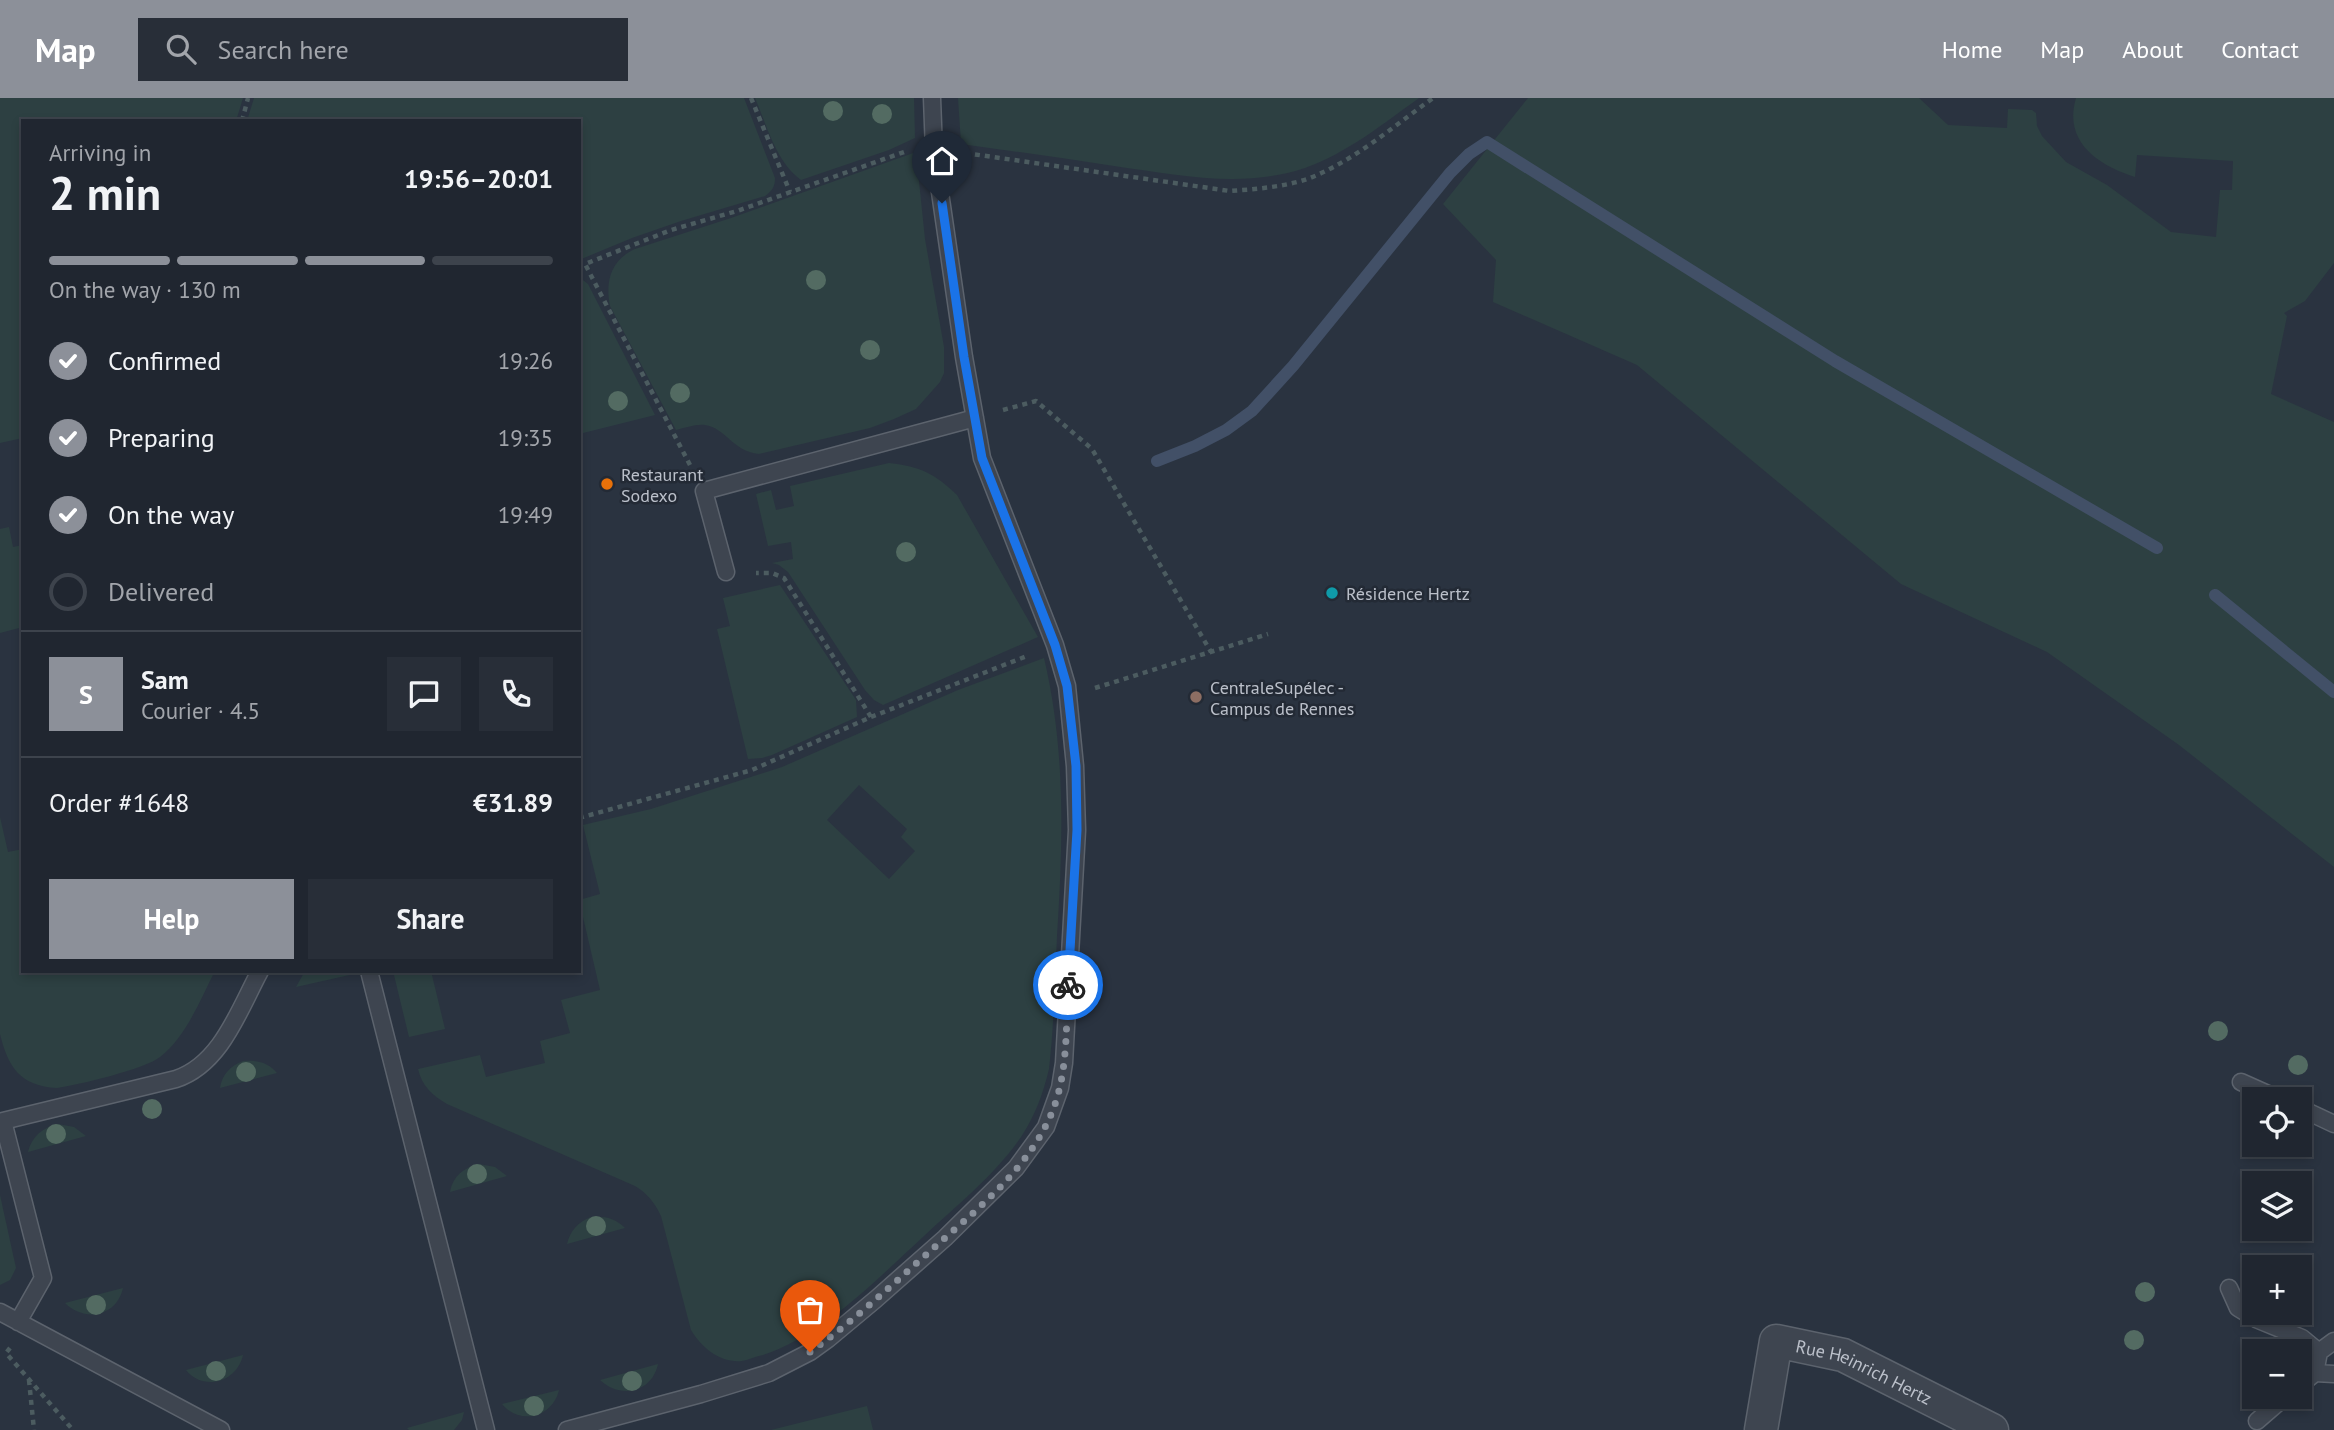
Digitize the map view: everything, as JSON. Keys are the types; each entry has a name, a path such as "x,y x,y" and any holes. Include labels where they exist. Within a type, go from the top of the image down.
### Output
{"street":[{"name":"Rue Heinrich Hertz","path":"1761,1430 1776,1340 1843,1355 1992,1430"}],"lane":[{"path":"567,1430 758,1376 810,1352 876,1300 980,1205 1016,1168 1045,1126 1054,1107 1063,1075 1077,830 1076,766 1067,686 1055,645 982,458 934,152 932,98"},
{"path":"726,572 704,491 975,418"},
{"path":"21,1323 43,1278 1,1116 176,1079 192,1072 205,1062 218,1046 259,973"},
{"path":"370,973 486,1430"},
{"path":"2241,1082 2252,1087"},
{"path":"2312,1114 2334,1124"},
{"path":"2229,1288 2238,1308 2302,1338 2319,1352"},
{"path":"0,1312 221,1430"},
{"path":"2312,1375 2315,1373 2319,1352 2334,1341"},
{"path":"2315,1373 2334,1374"},
{"path":"2257,1420 2270,1409"}],"path":[{"path":"243,119 248,98"},
{"path":"751,98 790,192"},
{"path":"704,491 582,265 659,234 737,211 909,150 982,154 1230,191 1265,188 1309,178 1351,156 1433,98"},
{"path":"975,418 1036,401 1092,449 1211,652"},
{"path":"726,572 772,573 784,578 871,717"},
{"path":"1090,689 1268,634"},
{"path":"581,817 752,770 871,717 1055,645"},
{"path":"6,1353 21,1323"},
{"path":"0,1350 6,1353 73,1430"},
{"path":"29,1379 34,1430"}],"shaded area":[{"path":"0,98 243,98 237,119 21,119 21,438 0,443"},
{"path":"254,98 744,98 775,178 771,190 765,196 681,221 581,259 581,119 248,119"},
{"path":"755,98 914,98 915,138 889,150 801,180 779,154"},
{"path":"958,98 1419,98 1364,137 1320,162 1282,174 1234,179 1162,173 961,144"},
{"path":"1528,98 1919,98 1948,125 2007,128 2008,109 2032,110 2036,113 2037,126 2042,136 2066,162 2107,185 2171,232 2216,237 2220,190 2232,190 2233,161 2137,155 2135,177 2121,172 2097,158 2079,139 2073,114 2076,98 2334,98 2334,263 2305,301 2284,313 2287,316 2271,394 2334,422 2334,867 2179,745 2047,652 1901,584 1637,365 1493,302 1496,260 1443,204"},
{"path":"916,152 925,239 944,347 944,373 940,382 916,409 894,419 870,428 759,454 742,449 712,427 698,425 676,430 610,306 609,280 620,259 635,249"},
{"path":"581,279 588,284 655,415 581,434"},
{"path":"889,463 926,472 957,495 1038,637 883,705 865,690 788,572 772,563 793,559 791,542 768,546 756,494 771,490 776,510 794,506 790,486"},
{"path":"9,527 13,547 21,545 21,628 0,633 0,529"},
{"path":"780,585 856,700 857,717 772,755 748,759 717,629 730,626 723,598"},
{"path":"1044,658 1056,727 1061,797 1052,1036 1049,1069 1034,1113 1011,1151 988,1177 869,1287 829,1320 786,1346 763,1355 734,1361 712,1353 691,1330 661,1216 647,1195 635,1186 447,1104 428,1090 418,1069 480,1055 486,1077 545,1063 540,1041 570,1033 561,1000 600,990 581,909 581,899 600,894 583,825 651,809 782,767 958,690","holes":["859,785 907,829 901,837 915,851 889,879 827,820"]},
{"path":"0,817 8,852 21,849 21,973 214,973 185,1029 169,1049 152,1062 95,1080 57,1088 25,1079 7,1056 0,1034"},
{"path":"304,973 354,974 296,987"},
{"path":"393,973 431,973 445,1029 409,1037"},
{"path":"243,1061 262,1062 277,1073 220,1088 227,1072"},
{"path":"58,1124 74,1127 86,1136 28,1152 38,1134"},
{"path":"479,1164 495,1167 507,1176 450,1192 460,1173"},
{"path":"0,1195 16,1268 10,1280 0,1285"},
{"path":"591,1217 610,1218 625,1228 567,1244 575,1228"},
{"path":"123,1288 114,1305 99,1314 82,1313 65,1303"},
{"path":"243,1355 234,1372 219,1381 202,1381 186,1370"},
{"path":"658,1364 649,1381 634,1390 617,1390 600,1380"},
{"path":"559,1390 550,1407 535,1415 518,1415 502,1404"},
{"path":"867,1406 873,1430 771,1430"},
{"path":"464,1412 462,1420 454,1430 407,1428"}],"waterway":[{"path":"1157,461 1226,430 1252,411 1293,366 1450,173 1469,154 1487,142 1835,361 2157,548"},
{"path":"2215,595 2334,692"}],"way so far":[{"path":"810,1352 876,1300 932,1249 994,1191 1031,1149 1054,1107 1063,1075 1068,985"}],"place":[{"name":"Restaurant Sodexo","path":"607,484"},
{"name":"Résidence Hertz","path":"1332,593"},
{"name":"CentraleSupélec - Campus de Rennes","path":"1196,697"}],"route":[{"path":"942,203 964,357 982,458 1055,645 1067,686 1076,766 1077,830 1068,985"}]}
